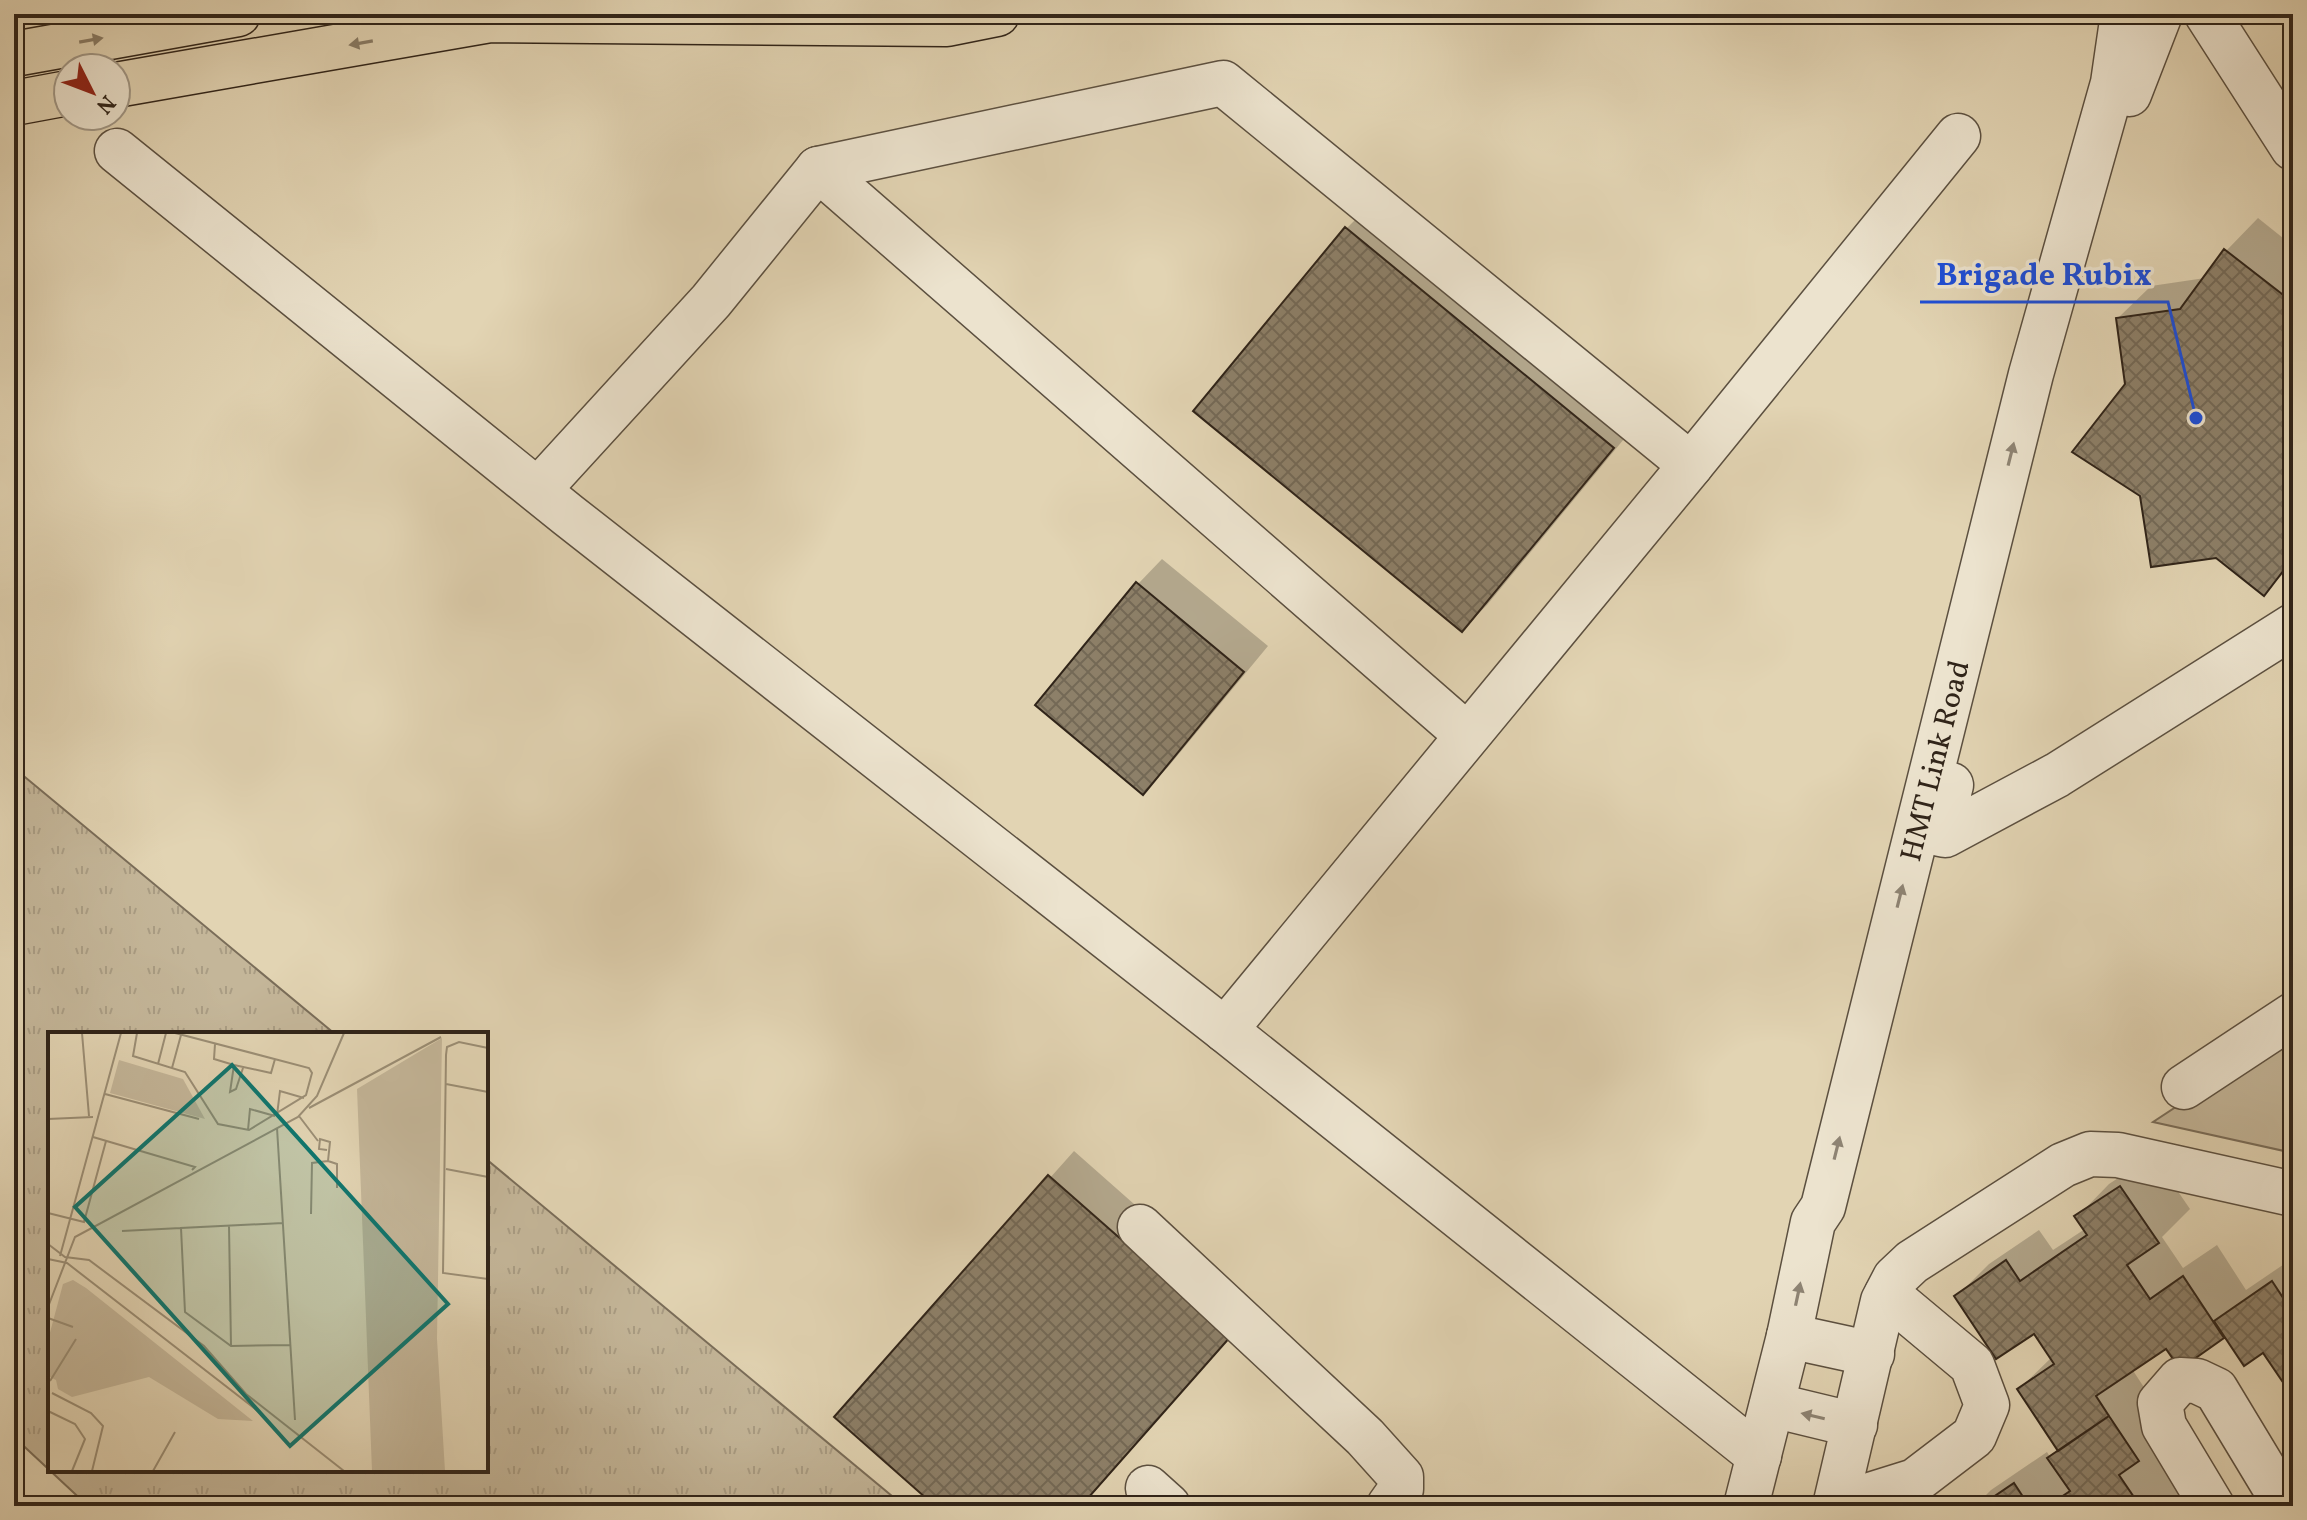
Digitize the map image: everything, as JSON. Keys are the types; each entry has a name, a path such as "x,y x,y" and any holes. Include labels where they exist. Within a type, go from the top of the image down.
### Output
{"main road":[{"path":"14,54 238,14"},
{"path":"132,82 490,20 947,24 997,14"},
{"path":"14,103 52,96"}],"street":[{"name":"HMT Link Road","path":"1746,1506 1789,1336 1813,1222 1823,1207 2046,378 2113,83 2123,14"},
{"path":"2046,378 2128,95 2160,14"},
{"path":"2207,14 2293,148"},
{"path":"538,490 711,301 818,169 1223,83 1691,465"},
{"path":"1225,1030 1958,136"},
{"path":"117,151 538,490 1225,1030 1759,1456"},
{"path":"818,169 1467,735"},
{"path":"2014,502 1940,834 1945,835 2057,775 2293,626"},
{"path":"2184,1087 2293,1015"},
{"path":"1835,1506 1887,1294 1895,1278 1912,1262 2063,1165 2090,1154 2118,1155 2293,1194"},
{"path":"1140,1227 1365,1437 1401,1477 1401,1489 1389,1506"},
{"path":"1835,1506 1915,1481 1974,1436 1987,1405 1972,1365 1887,1294"},
{"path":"1789,1336 1872,1354"},
{"path":"2212,1506 2164,1426 2160,1403 2180,1380 2197,1381 2216,1390 2286,1506"},
{"path":"1772,1405 1855,1425"}],"green space":[{"path":"14,768 333,1032 48,1032 48,1469 14,1437"},
{"path":"2293,1030 2293,1153 2153,1122"},
{"path":"488,1161 904,1506 88,1506 52,1472 488,1472"}],"building":[{"path":"1345,227 1614,448 1462,632 1193,411"},
{"path":"2224,249 2282,294 2293,293 2293,558 2264,596 2216,558 2151,567 2140,496 2072,452 2125,384 2116,318 2180,309"},
{"path":"1136,582 1244,672 1143,795 1035,705"},
{"path":"1048,1175 1231,1336 1081,1506 935,1506 834,1417"},
{"path":"2120,1186 2159,1243 2127,1265 2150,1299 2183,1276 2224,1338 2180,1369 2166,1349 2096,1396 2109,1416 2058,1451 2017,1389 2054,1364 2034,1334 1996,1359 1954,1296 2006,1260 2020,1281 2087,1235 2074,1216"},
{"path":"2272,1281 2293,1313 2293,1397 2263,1353 2244,1366 2214,1321"},
{"path":"2109,1416 2139,1461 2119,1475 2140,1506 2048,1506 2070,1491 2047,1458"},
{"path":"2014,1483 2029,1506 1980,1506"}],"place":[{"name":"Brigade Rubix","path":"2196,418"}]}
